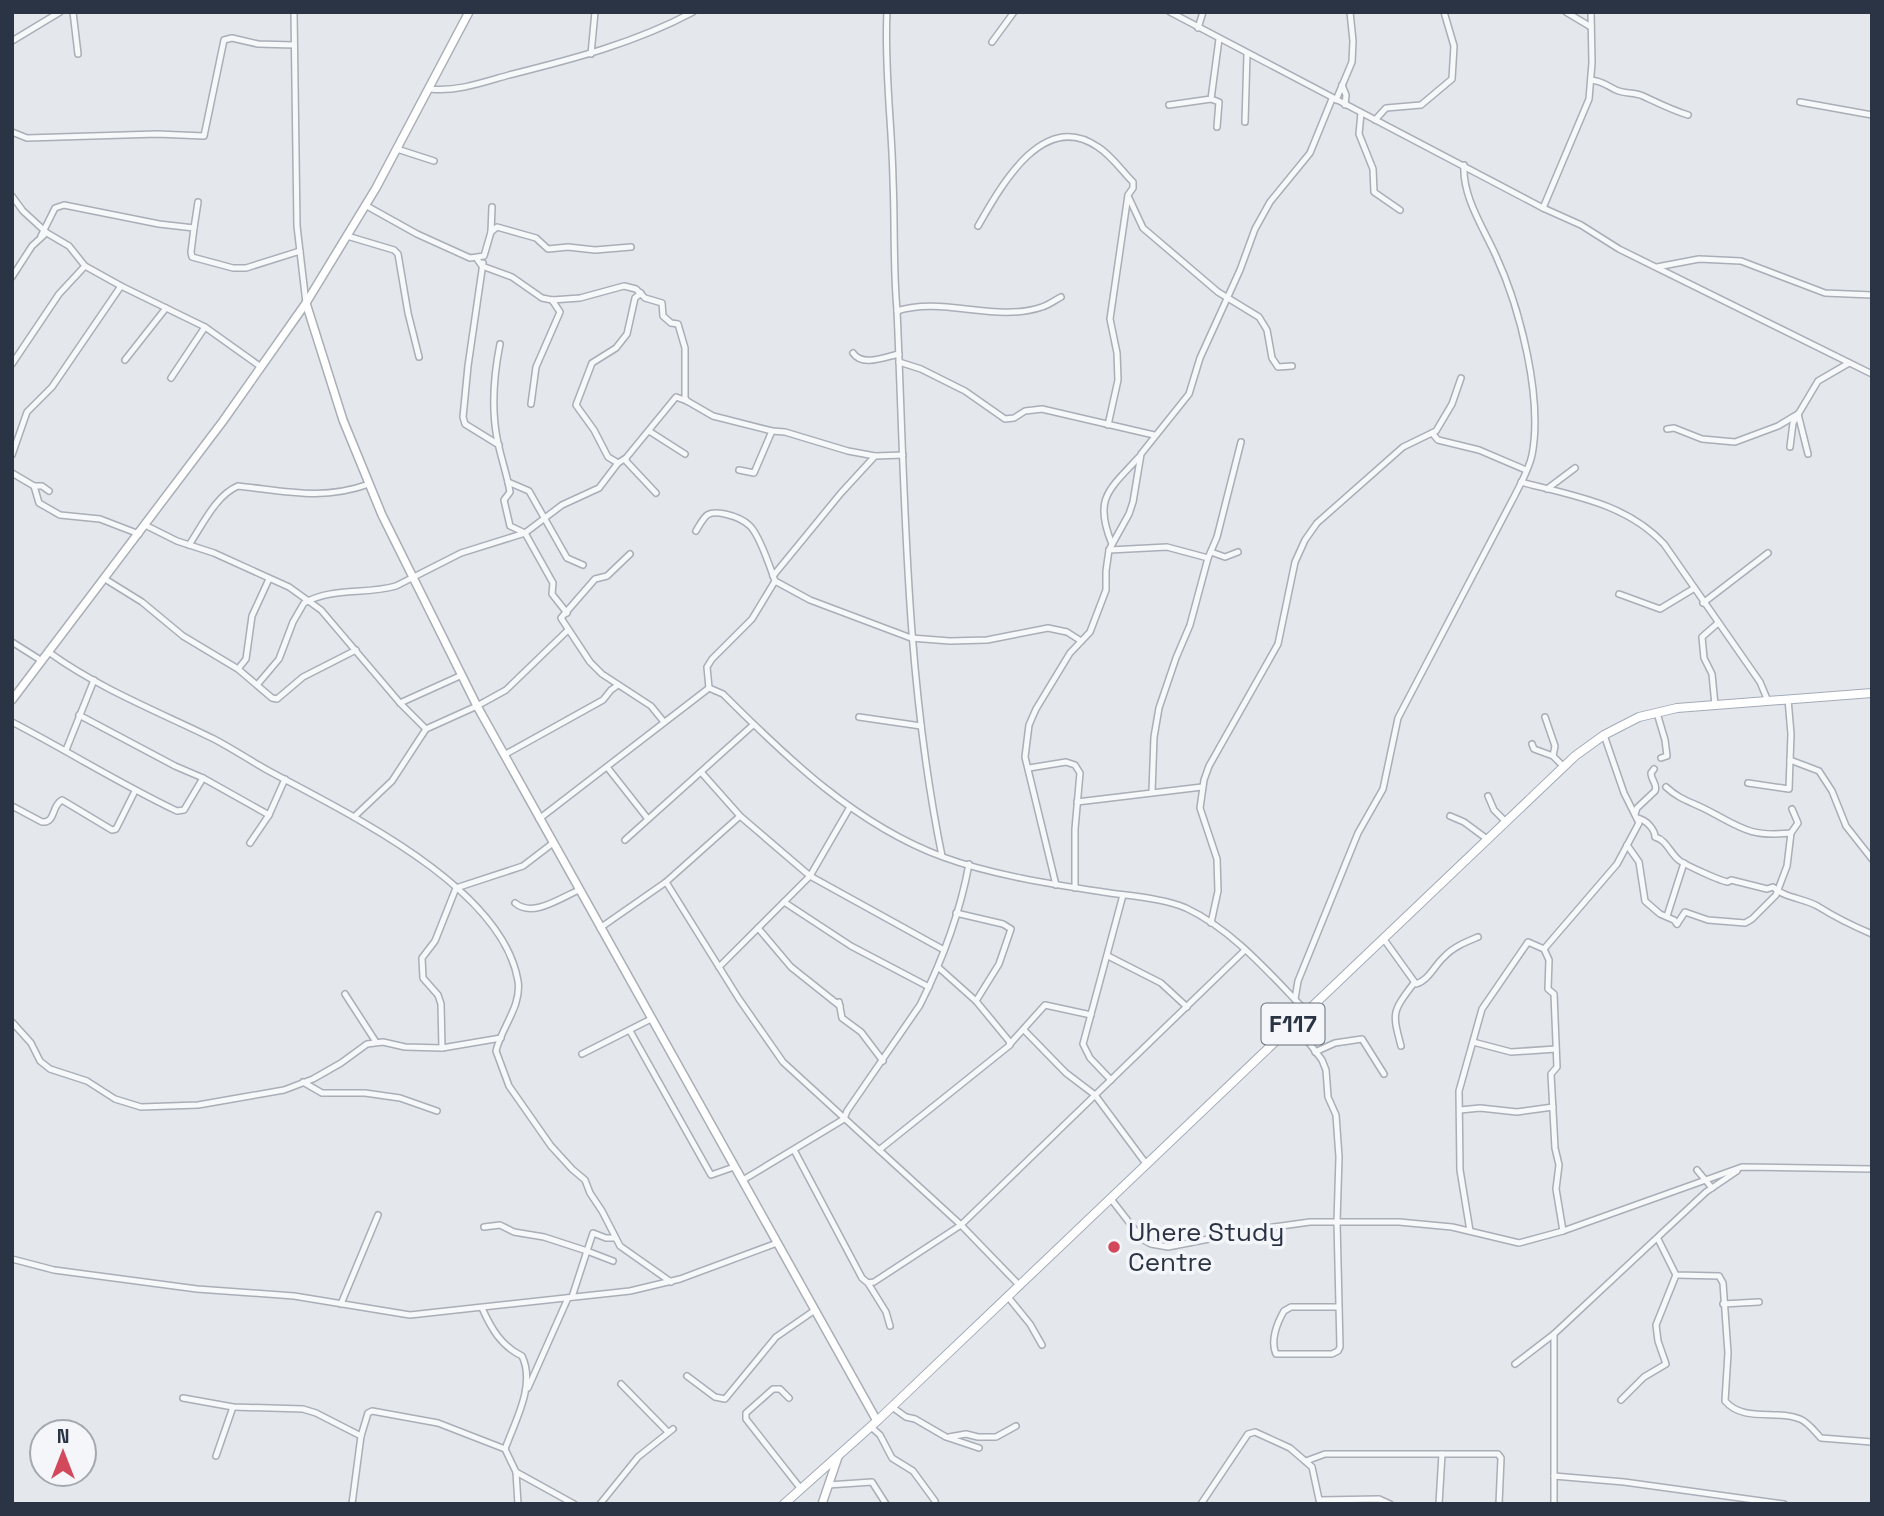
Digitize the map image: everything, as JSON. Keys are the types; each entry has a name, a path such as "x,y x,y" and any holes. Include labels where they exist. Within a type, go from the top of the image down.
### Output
{"main road":[{"name":"F117","path":"785,1504 1020,1286 1487,839 1564,767 1604,735 1639,717 1677,708 1768,701 1787,704 1872,693"}],"street":[{"path":"12,41 60,12"},
{"path":"73,12 78,54"},
{"path":"294,12 297,226 306,303 343,420 369,484 477,706 778,1242 892,1458 913,1471 935,1501"},
{"path":"12,701 139,534 306,303 397,149 469,12"},
{"path":"592,54 595,12"},
{"path":"430,89 456,89 592,54 624,44 693,12"},
{"path":"887,12 885,47 893,180 893,264 911,638 921,726 942,856"},
{"path":"992,42 1014,12"},
{"path":"1170,12 1543,208 1581,225 1619,248 1872,374"},
{"path":"1198,28 1203,12"},
{"path":"1111,547 1102,509 1106,495 1189,394 1200,358 1263,214 1310,153 1352,62 1350,12"},
{"path":"1375,120 1386,108 1420,106 1452,79 1454,46 1444,12"},
{"path":"1566,12 1591,27"},
{"path":"1543,208 1589,99 1591,12"},
{"path":"12,132 27,138 157,134 204,136 224,40 232,38 258,44 294,45"},
{"path":"1211,99 1219,39"},
{"path":"1245,122 1247,54"},
{"path":"1591,80 1599,80 1628,94 1640,95 1688,115"},
{"path":"1342,85 1346,95 1345,105"},
{"path":"1169,105 1211,99 1219,102 1217,127"},
{"path":"1800,102 1872,115"},
{"path":"1361,113 1359,134 1373,169 1374,192 1400,210"},
{"path":"978,226 1024,157 1050,141 1074,135 1099,147 1133,182 1133,188 1128,195 1110,319 1117,353 1118,380 1108,425"},
{"path":"397,149 434,161"},
{"path":"1295,999 1298,981 1358,833 1383,789 1398,718 1532,458 1535,423 1529,370 1518,316 1501,267 1464,186 1464,165"},
{"path":"1128,195 1143,228 1199,277 1259,317 1267,330 1274,363 1278,367 1292,366"},
{"path":"12,196 44,233 69,246 85,266 205,327 261,367"},
{"path":"198,202 192,257 233,268 257,265 300,251"},
{"path":"12,277 44,233 55,208 64,205 159,224 194,228"},
{"path":"365,205 417,234 470,258 480,258"},
{"path":"12,206 23,211"},
{"path":"492,207 491,232 480,258 482,266 463,417 465,424 499,445"},
{"path":"491,232 496,227 517,232 536,238 548,248 595,250 631,247"},
{"path":"347,236 394,250 398,254 419,357"},
{"path":"1657,267 1699,259 1741,261 1825,293 1872,295"},
{"path":"12,365 59,294 85,266"},
{"path":"482,266 512,277 542,298 580,298 624,286 636,289 645,298 662,303 663,316 671,323 678,324 685,348 687,401"},
{"path":"12,455 27,412 52,387 121,286"},
{"path":"618,463 608,457 594,430 576,405 592,363 616,348 627,334 635,298 641,293"},
{"path":"897,311 913,306 1010,312 1042,307 1061,297"},
{"path":"531,404 536,368 560,312 552,300"},
{"path":"125,360 166,308"},
{"path":"171,378 205,327"},
{"path":"500,344 494,373 494,399 499,445 510,492 504,500 506,517 510,526 525,533 553,583 552,594 566,613"},
{"path":"853,353 857,359 864,361 899,354"},
{"path":"899,362 921,369 964,391 1005,419 1014,418 1025,411 1042,409 1154,435"},
{"path":"1790,447 1793,423 1818,381 1849,363"},
{"path":"1211,923 1218,891 1217,859 1201,814 1202,787 1209,766 1278,644 1295,562 1305,540 1317,523 1403,447 1432,433 1443,421 1461,378"},
{"path":"257,685 279,659 293,622 304,603 337,591 386,589 414,579 461,553 525,533 562,505 600,488 618,463 626,458 676,397 713,416 785,432 848,451 874,456 903,455"},
{"path":"1667,429 1674,428 1702,439 1735,442 1778,426 1798,414"},
{"path":"1798,414 1808,454"},
{"path":"649,431 685,454"},
{"path":"739,470 754,473 772,431"},
{"path":"1432,433 1438,440 1479,450 1526,470"},
{"path":"1152,792 1154,737 1159,708 1175,659 1190,625 1217,537 1241,442"},
{"path":"1056,885 1025,750 1036,709 1070,653 1090,632 1106,590 1105,571 1111,547 1129,514 1141,454"},
{"path":"709,688 707,667 712,659 752,619 774,579 841,493 874,456"},
{"path":"626,458 656,494"},
{"path":"1547,489 1575,468"},
{"path":"12,473 49,491"},
{"path":"508,482 529,491 567,558 583,565"},
{"path":"1521,482 1595,502 1626,514 1648,527 1664,544 1760,682 1768,701"},
{"path":"189,545 222,497 238,486 306,495 354,489 369,484"},
{"path":"34,486 39,503 60,515 100,519 139,534"},
{"path":"696,531 705,516 714,512 738,517 752,527 774,579 810,600 911,638 987,640 1048,628 1067,632 1081,641"},
{"path":"145,525 289,587 321,610 400,703 426,729"},
{"path":"1111,547 1167,547 1225,557 1238,552"},
{"path":"1703,603 1768,553"},
{"path":"630,554 607,576 595,579 561,618 602,674 651,706 664,722"},
{"path":"105,579 142,602 183,636 238,669 272,698 277,699 303,677 356,650"},
{"path":"238,669 246,659 253,616 269,579"},
{"path":"1619,594 1660,609 1693,589"},
{"path":"321,596 321,610"},
{"path":"1715,705 1712,674 1704,658 1702,637 1718,623"},
{"path":"354,817 392,781 426,729 506,690 568,630"},
{"path":"12,642 43,661"},
{"path":"50,653 76,671 218,741 354,817 401,846 456,888 487,919 498,933 515,974 518,989 513,1011 496,1051 509,1086 551,1146 585,1180 620,1246 671,1282"},
{"path":"400,703 462,675"},
{"path":"66,750 94,680"},
{"path":"504,755 603,700 618,685"},
{"path":"539,819 709,688"},
{"path":"709,688 723,694 801,769 850,807 893,833 942,856 969,864 1056,885 1182,907 1211,923 1245,950 1306,1011"},
{"path":"1748,783 1789,789 1791,734 1787,704"},
{"path":"1657,713 1667,756 1661,758"},
{"path":"79,715 269,815"},
{"path":"859,717 921,726"},
{"path":"1545,717 1555,747 1553,757"},
{"path":"12,722 135,791 181,812 203,778"},
{"path":"625,841 753,724"},
{"path":"1544,949 1617,864 1639,823 1624,793 1604,735"},
{"path":"1532,744 1534,749 1553,757 1564,767"},
{"path":"1790,760 1819,771 1832,791 1846,826 1872,859"},
{"path":"1029,768 1066,762 1075,765 1080,773 1075,888"},
{"path":"607,767 648,819"},
{"path":"1636,816 1637,808 1655,792 1655,784 1651,778 1654,769"},
{"path":"701,772 740,816 810,876 944,950"},
{"path":"250,843 269,815 285,779"},
{"path":"1077,802 1202,787"},
{"path":"1665,787 1680,799 1750,833 1791,833"},
{"path":"12,806 47,823 51,820 56,804 62,800 112,830 116,829 135,791"},
{"path":"1488,796 1493,810 1506,822"},
{"path":"719,967 810,876 850,807"},
{"path":"1627,845 1639,862 1645,901 1660,914 1678,925 1685,912 1708,919 1745,923 1760,912 1777,891 1787,866 1791,833 1798,823 1793,809"},
{"path":"600,928 666,882 740,816"},
{"path":"1450,816 1464,822 1487,839"},
{"path":"1636,816 1647,822 1656,833 1655,836 1662,839 1677,859 1684,863 1719,880 1731,880 1767,889 1773,887 1777,891 1818,906 1823,912 1872,934"},
{"path":"456,888 523,866 553,843"},
{"path":"1667,916 1684,863"},
{"path":"743,1180 844,1119 920,1005 929,987 944,950 969,864"},
{"path":"666,882 764,1038 783,1062 961,1225 1020,1286"},
{"path":"442,1048 441,1004 438,995 423,978 422,958 435,941 456,888"},
{"path":"515,902 526,909 538,908 579,890"},
{"path":"1111,1080 1084,1048 1084,1039 1123,895"},
{"path":"785,902 851,946 929,987"},
{"path":"956,913 1003,924 1011,929 999,964 976,1001"},
{"path":"758,929 791,967 839,1003 842,1018 861,1032 883,1061"},
{"path":"1401,1046 1394,1015 1414,983 1422,982 1444,957 1457,947 1478,937"},
{"path":"1383,938 1414,983"},
{"path":"1470,1231 1461,1170 1459,1091 1482,1009 1528,942 1544,949 1549,960 1548,989 1554,994 1557,1067 1551,1074 1555,1148 1559,1165 1556,1189 1563,1231"},
{"path":"868,1283 874,1282 961,1225 1245,950"},
{"path":"1108,956 1161,983 1187,1007"},
{"path":"938,967 976,1001 1010,1044"},
{"path":"345,994 376,1042"},
{"path":"879,1150 1010,1044 1045,1005 1091,1015"},
{"path":"582,1054 651,1019"},
{"path":"12,1022 31,1043 40,1061 50,1069 87,1081 115,1099 141,1107 198,1105 284,1090 341,1063 367,1044 376,1042 442,1048 501,1038"},
{"path":"1293,1023 1322,1060 1326,1070 1328,1097 1336,1115 1339,1157 1338,1351 1332,1354 1276,1354 1273,1350 1276,1328 1284,1311 1292,1307 1337,1307"},
{"path":"1024,1030 1066,1073 1095,1095 1147,1165"},
{"path":"630,1031 711,1175 734,1167"},
{"path":"1315,1052 1335,1043 1362,1039 1384,1074"},
{"path":"1473,1042 1511,1052 1556,1049"},
{"path":"303,1082 322,1093 365,1093 400,1098 436,1111"},
{"path":"1460,1110 1480,1108 1517,1112 1553,1107"},
{"path":"794,1150 845,1249 886,1312 890,1326"},
{"path":"1111,1199 1142,1239 1158,1246 1168,1247 1310,1222 1399,1222 1470,1231 1518,1242 1563,1231 1742,1167 1872,1169"},
{"path":"1515,1364 1554,1334 1712,1188 1742,1167"},
{"path":"1697,1170 1712,1188"},
{"path":"341,1304 378,1215"},
{"path":"484,1227 500,1225 514,1232 544,1237 612,1261"},
{"path":"505,1450 527,1391 570,1298 593,1233 615,1238"},
{"path":"1658,1239 1676,1275 1719,1276 1723,1283 1728,1353 1725,1401 1731,1407 1742,1412 1802,1419 1821,1438 1872,1442"},
{"path":"12,1259 54,1270 95,1276 197,1289 294,1296 410,1315 630,1291 671,1282 778,1242"},
{"path":"1621,1400 1644,1377 1666,1364 1656,1325 1676,1275"},
{"path":"1008,1297 1030,1324 1042,1345"},
{"path":"1723,1304 1759,1302"},
{"path":"482,1308 496,1336 522,1356 527,1365 527,1391"},
{"path":"687,1376 715,1397 725,1399 776,1337 815,1310"},
{"path":"1554,1334 1554,1504"},
{"path":"600,1504 638,1457 671,1430 621,1384"},
{"path":"789,1398 780,1389 773,1389 746,1413 746,1419 801,1489"},
{"path":"183,1398 233,1407 303,1409 361,1436"},
{"path":"216,1456 233,1407"},
{"path":"892,1407 946,1437 979,1448"},
{"path":"352,1504 361,1436 368,1413 378,1411 438,1423 505,1450 516,1472 518,1504"},
{"path":"946,1437 966,1434 996,1437 1016,1426"},
{"path":"1201,1504 1248,1434 1255,1432 1290,1448 1312,1467 1320,1502 1372,1499 1388,1503"},
{"path":"1306,1461 1325,1454 1495,1454 1500,1456 1499,1504"},
{"path":"1439,1504 1442,1454"},
{"path":"822,1504 838,1457"},
{"path":"516,1472 574,1504"},
{"path":"1554,1476 1624,1482 1784,1504"},
{"path":"828,1485 872,1482 886,1504"}],"place":[{"name":"Uhere Study Centre","path":"1114,1247"}]}
